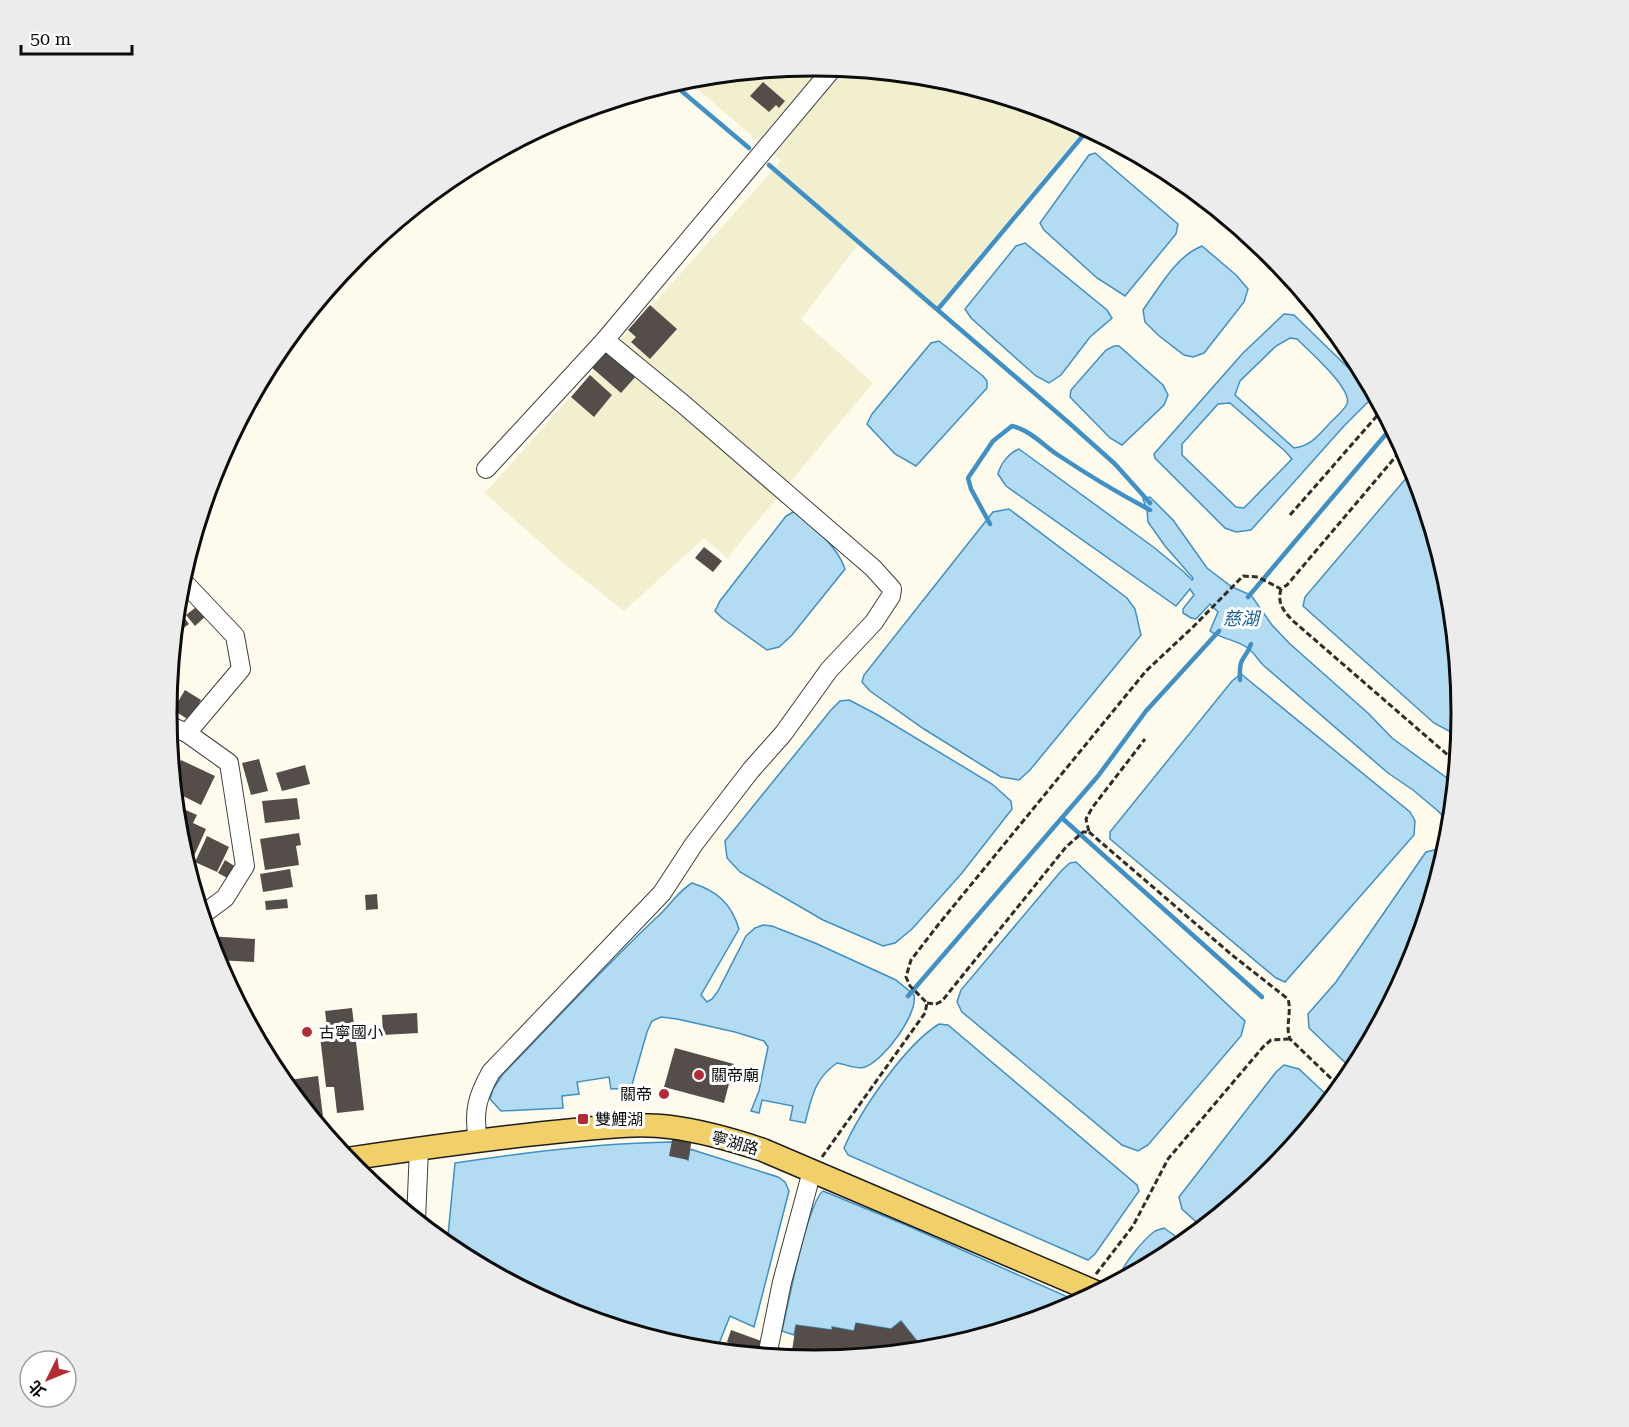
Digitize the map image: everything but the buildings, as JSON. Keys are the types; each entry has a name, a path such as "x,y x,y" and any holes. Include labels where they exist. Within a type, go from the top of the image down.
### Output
{"main road":[{"name":"寧湖路","path":"358,1157 478,1140 605,1128 669,1127 736,1141 1088,1288"}],"street":[{"path":"486,468 605,340 826,77"},
{"path":"478,1140 475,1113 491,1072 662,893 694,844 751,770 783,734 829,670 874,622 891,596 892,588 873,568 605,340"},
{"path":"187,733 241,669 235,636 190,589"},
{"path":"178,729 187,733 229,763 245,866 225,898 209,910"},
{"path":"417,1210 420,1148"},
{"path":"769,1349 782,1282 812,1171"}],"path":[{"path":"1290,514 1377,416"},
{"path":"1397,456 1287,585 1281,589 1279,597 1281,607 1292,620 1450,757"},
{"path":"1089,832 1083,832 1075,838 942,1001 936,1004 927,1003 910,986 906,977 911,960 1146,671 1210,611 1243,576 1258,576 1281,589"},
{"path":"1145,739 1092,808 1086,819 1089,832 1232,955 1288,999 1291,1007 1288,1033 1290,1039 1334,1081"},
{"path":"812,1171 925,1013 927,1003"},
{"path":"1095,1285 1133,1226 1168,1159 1181,1140 1270,1040 1290,1039"}],"shaded area":[{"path":"814,76 898,82 979,98 1019,110 1080,135 933,311 858,245 801,319 873,383 727,558 704,538 624,611 562,562 485,493 781,161 696,88 731,82"}],"water":[{"path":"1095,153 1178,224 1176,234 1125,296 1097,278 1044,230 1040,223 1089,155"},
{"path":"1025,243 1107,310 1112,318 1090,337 1061,375 1049,383 1036,376 971,318 965,309 1016,246"},
{"path":"1202,246 1236,275 1248,289 1244,302 1204,353 1193,357 1184,355 1158,335 1145,322 1143,310 1176,265"},
{"path":"1284,314 1294,315 1350,369 1369,401 1251,530 1236,532 1225,528 1155,458 1154,454 1243,353","holes":["1290,338 1297,339 1337,380 1347,397 1347,404 1317,437 1305,445 1294,448 1235,395 1240,381 1276,346","1230,403 1292,459 1244,508 1236,507 1182,455 1182,444 1218,404"]},
{"path":"939,341 983,376 987,381 987,388 916,466 895,454 867,424 872,414 931,343"},
{"path":"1119,346 1163,385 1168,395 1164,405 1122,445 1110,438 1070,397 1071,390 1106,350"},
{"name":"慈湖","path":"1019,449 1152,546 1192,580 1193,578 1148,522 1143,499 1150,497 1173,520 1207,568 1232,587 1251,595 1272,625 1289,643 1369,714 1392,738 1448,779 1443,816 1413,790 1388,773 1263,665 1254,653 1237,642 1210,631 1218,612 1210,604 1196,619 1191,618 1183,613 1183,609 1194,595 1190,589 1176,606 1006,486 998,474 999,470 1003,462"},
{"path":"1406,478 1430,549 1439,589 1450,672 1451,732 1434,723 1303,606 1305,597"},
{"path":"1009,509 1127,598 1135,609 1141,635 1030,770 1019,780 1001,777 924,729 870,691 862,682 864,675 993,512"},
{"path":"795,511 831,545 845,569 792,635 779,647 767,650 715,611 720,601 786,516"},
{"path":"1241,674 1410,812 1415,821 1414,835 1285,982 1276,978 1110,839 1110,832 1232,681"},
{"path":"849,700 992,784 1011,801 1012,809 962,873 912,929 895,943 883,946 823,920 740,872 727,858 725,841 831,710 840,701"},
{"path":"1436,849 1418,918 1386,995 1346,1064 1309,1028 1308,1014 1336,982 1426,852"},
{"path":"1076,862 1245,1021 1241,1036 1148,1145 1138,1151 1122,1145 962,1012 957,1002 961,990 1062,870 1070,863"},
{"path":"692,883 709,890 722,899 732,912 739,929 701,995 707,1002 718,991 746,936 755,928 763,925 772,926 896,980 914,995 911,1014 898,1036 881,1056 865,1067 837,1063 829,1069 815,1089 805,1123 790,1120 793,1106 762,1100 759,1113 751,1111 759,1091 768,1047 764,1041 735,1032 661,1017 652,1021 647,1032 631,1088 611,1089 609,1077 577,1082 579,1094 562,1096 563,1108 501,1111 490,1099 493,1089 503,1074 617,956"},
{"path":"939,1024 948,1025 1137,1185 1139,1191 1095,1254 1088,1260 848,1155 844,1148 872,1098 912,1047"},
{"path":"1284,1065 1299,1069 1325,1094 1265,1164 1197,1223 1182,1209 1179,1197 1276,1072"},
{"name":"雙鯉湖","path":"672,1142 688,1160 690,1149 778,1177 785,1182 789,1191 754,1327 730,1316 719,1343 650,1329 610,1317 533,1285 496,1265 448,1234 455,1163 617,1144"},
{"path":"823,1191 1068,1297 1019,1317 979,1329 917,1342 901,1321 891,1329 856,1323 854,1331 796,1325 794,1335 782,1331 805,1234 817,1200"},
{"path":"1164,1228 1177,1237 1121,1271 1129,1259 1155,1231"}],"waterway":[{"path":"681,91 749,148"},
{"path":"938,309 1083,136"},
{"path":"769,165 1068,422 1115,464 1150,503"},
{"path":"990,524 971,489 968,478 993,441 1012,426 1031,434 1081,470 1150,510"},
{"path":"1248,597 1387,433"},
{"name":"慈湖","path":"908,996 1098,776 1146,711 1219,631"},
{"path":"1240,680 1241,662 1251,644"},
{"path":"1062,818 1262,997"}],"place":[{"name":"古寧國小","path":"307,1032"},
{"name":"關帝廟","path":"699,1075"},
{"name":"關帝","path":"664,1094"},
{"name":"雙鯉湖","path":"583,1119"}]}
